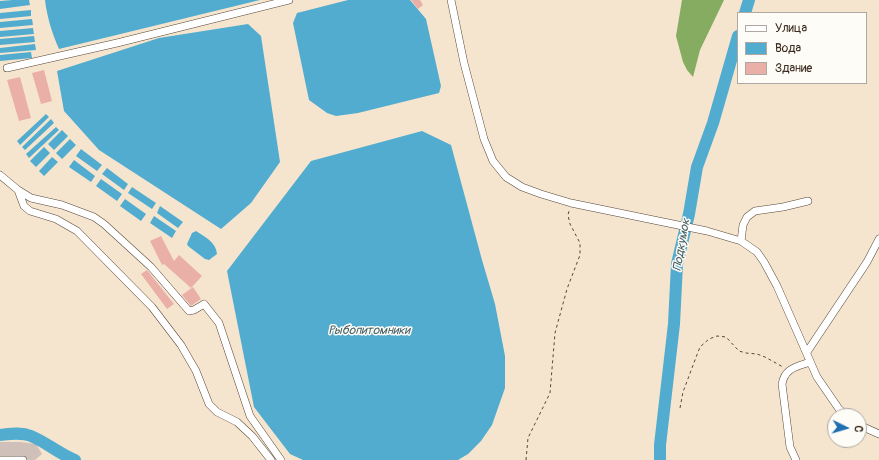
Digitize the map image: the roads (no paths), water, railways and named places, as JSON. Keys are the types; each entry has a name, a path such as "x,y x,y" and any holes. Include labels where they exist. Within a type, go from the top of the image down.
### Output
{"street":[{"path":"7,68 117,43 289,0"},
{"path":"451,0 464,63 484,139 493,161 506,177 522,187 571,203 707,231 741,241 757,252 777,286 817,377 827,394 838,408"},
{"path":"0,175 18,190 31,198 62,205 94,217 104,224 152,267 188,311 194,310 204,304 219,323 250,416 281,460"},
{"path":"18,190 24,206 30,211 56,220 77,231 152,307 181,345 196,371 209,404 217,412 237,422 252,436 271,460"},
{"path":"741,241 742,225 747,216 755,211 783,207 808,201"},
{"path":"807,352 867,262 879,239"},
{"path":"796,460 790,447 782,384 784,375 789,370 810,362"},
{"path":"867,429 879,434"},
{"path":"0,460 23,460"}],"water":[{"path":"29,0 30,5 0,9 0,1"},
{"path":"45,0 260,0 59,49 50,25"},
{"path":"348,0 410,0 426,19 441,86 439,93 358,113 336,116 327,113 309,100 293,23 297,13"},
{"path":"31,10 31,16 0,19 0,13"},
{"path":"32,19 33,25 0,28 0,22"},
{"path":"248,24 261,36 280,162 251,203 221,229 99,150 64,111 57,71 159,38"},
{"path":"33,28 34,34 0,37 0,31"},
{"path":"34,36 35,42 0,45 0,39"},
{"path":"35,44 36,50 0,53 0,48"},
{"path":"31,52 32,58 0,61 0,55"},
{"path":"46,114 49,117 20,145 17,141"},
{"path":"51,119 54,123 25,150 22,147"},
{"path":"56,127 59,130 29,158 26,154"},
{"path":"62,130 68,136 54,150 48,144"},
{"name":"Рыбопитомники","path":"422,131 451,145 495,304 505,356 505,388 492,425 481,441 468,454 458,460 303,460 290,454 254,407 227,271 311,161"},
{"path":"70,139 76,145 62,159 56,153"},
{"path":"44,147 50,153 36,167 30,161"},
{"path":"81,149 102,165 97,171 76,156"},
{"path":"52,157 58,162 44,176 39,171"},
{"path":"74,160 95,176 91,182 69,167"},
{"path":"107,168 128,184 124,190 102,174"},
{"path":"101,179 122,194 117,201 96,186"},
{"path":"132,187 156,203 152,209 128,193"},
{"path":"125,199 146,214 141,221 120,206"},
{"path":"160,206 183,222 178,228 157,213"},
{"path":"154,216 176,231 172,238 150,223"},
{"path":"196,231 210,240 215,246 217,254 209,260 205,259 187,244 192,233"}],"waterway":[{"name":"Подкумок","path":"745,12 749,0"},
{"name":"Подкумок","path":"660,460 660,445 674,324 677,264 689,214 697,167 713,123 737,39"},
{"path":"0,435 19,434 31,436 42,441 63,455 75,460"}]}
